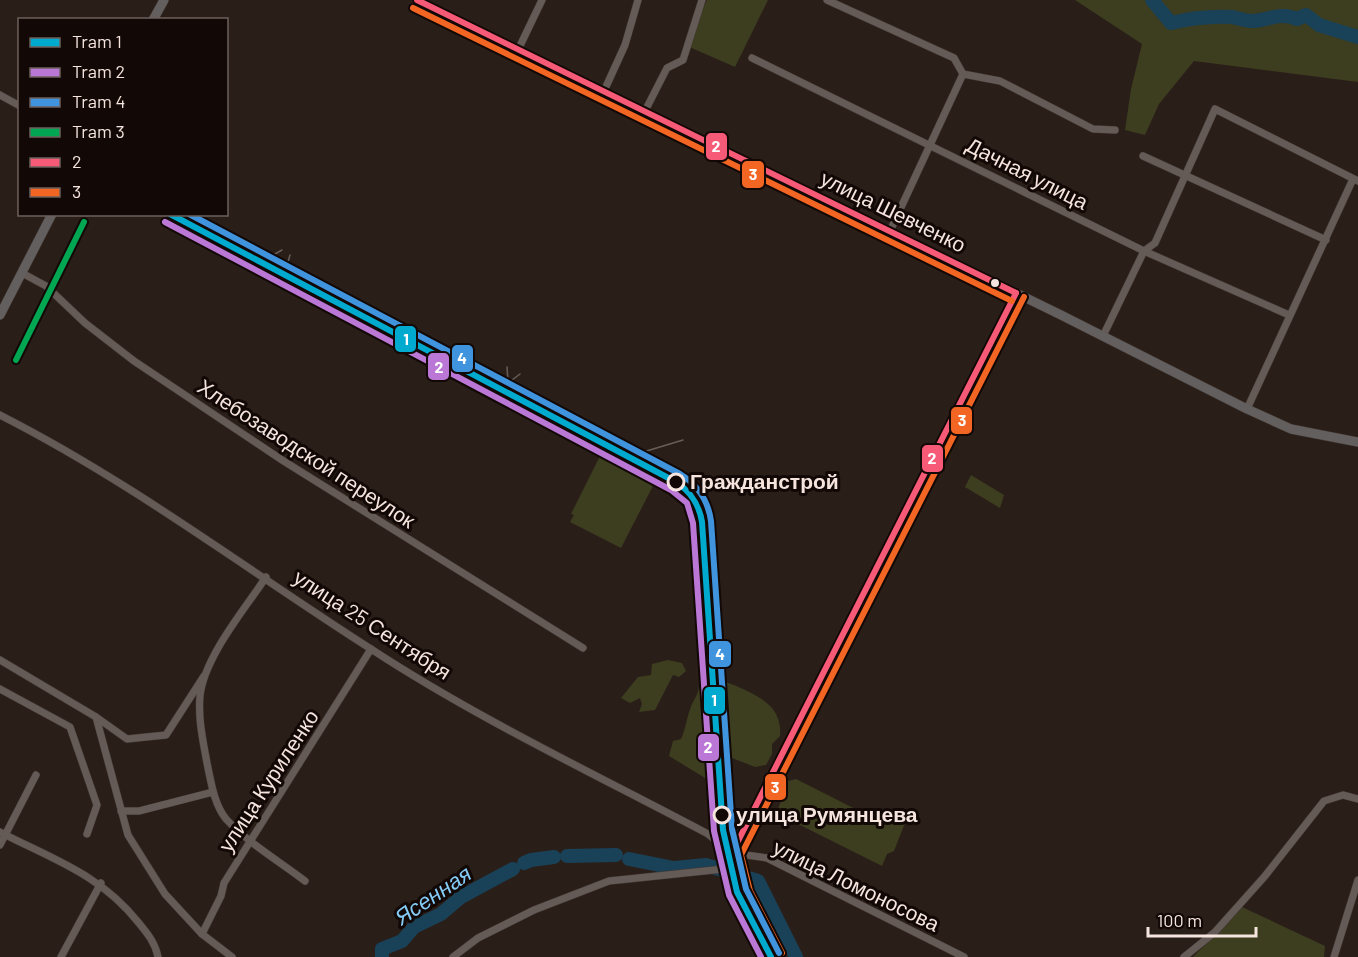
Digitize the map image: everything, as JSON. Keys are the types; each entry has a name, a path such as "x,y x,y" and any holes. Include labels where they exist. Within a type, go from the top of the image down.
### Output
{"main road":[{"path":"154,18 164,0"},
{"name":"улица Шевченко","path":"417,0 1016,292 1247,409 1292,429 1358,442"},
{"path":"0,315 51,216"},
{"path":"774,957 739,891 732,869 732,853 1016,292"}],"street":[{"path":"518,50 542,0"},
{"path":"604,91 625,45 638,0"},
{"path":"645,111 667,68 683,60 702,0"},
{"path":"827,0 954,58 963,74 1000,81 1093,129 1115,130"},
{"name":"Дачная улица","path":"752,58 931,144 1144,251 1289,315"},
{"path":"890,231 963,74"},
{"path":"0,95 18,105"},
{"path":"1103,336 1144,251 1155,243 1215,109 1248,123 1355,180 1289,315 1247,409"},
{"path":"1143,156 1326,240"},
{"path":"178,216 683,482 701,506 707,526"},
{"name":"Хлебозаводской переулок","path":"22,273 46,286 85,323 134,362 282,460 583,648"},
{"name":"улица 25 Сентября","path":"0,415 123,484 266,577 371,650 457,701 708,834 732,853"},
{"path":"0,661 96,717 127,739 166,735 208,669 227,634 266,577"},
{"name":"улица Куриленко","path":"202,934 221,896 224,883 250,839 371,650"},
{"path":"208,669 200,694 200,727 213,792 224,817 242,835 305,881"},
{"path":"0,689 70,727 97,805 87,834"},
{"path":"96,717 128,835 141,859 165,894 202,934 232,957"},
{"path":"0,845 3,833 36,775"},
{"path":"121,811 139,811 213,792"},
{"path":"1184,957 1215,932 1265,876 1324,801 1343,795 1358,799"},
{"path":"3,833 101,883 120,899 155,943 158,957"},
{"name":"улица Ломоносова","path":"732,853 767,858 964,957"},
{"path":"453,957 478,938 534,910 609,882 732,869"},
{"path":"1334,957 1358,880"},
{"path":"61,957 101,883"}],"shaded area":[{"path":"707,0 768,0 735,67 687,46"},
{"path":"1075,0 1358,0 1358,82 1194,61 1159,104 1145,135 1125,130 1131,89 1142,44"},
{"path":"601,454 655,482 621,548 570,522 574,515 571,514"},
{"path":"971,475 1004,495 1000,508 965,487"},
{"path":"668,660 682,663 686,671 679,677 673,675 655,710 639,712 642,704 640,698 630,703 621,698 638,677 651,675 652,664"},
{"path":"708,678 749,692 769,705 777,715 780,736 772,744 772,754 766,765 755,767 732,758 715,779 710,781 669,756 673,741 681,739 700,681"},
{"path":"796,779 887,825 894,813 904,809 908,815 894,851 887,854 882,866 788,819 778,819 775,814 786,785 788,781"},
{"path":"1242,907 1325,946 1324,957 1193,957"}],"waterway":[{"path":"1152,0 1171,23 1209,17 1232,17 1257,21 1279,16 1297,19 1306,15 1319,25 1358,37"},
{"name":"Ясенная","path":"567,856 616,855"},
{"name":"Ясенная","path":"524,863 554,857"},
{"name":"Ясенная","path":"629,859 674,868 706,865 758,881 796,957"},
{"name":"Ясенная","path":"382,957 382,949 402,941 414,927 441,914 461,897 513,869"}],"tram line":[{"name":"1","path":"174,216 676,482 690,494 699,510 702,522 723,830 737,892 771,957"},
{"name":"4","path":"193,216 680,474 697,488 705,500 711,521 732,829 746,889 779,953"},
{"name":"3","path":"16,360 84,222"},
{"name":"2","path":"165,222 671,490 687,503 693,523 714,831 729,895 761,957"},
{"path":"259,258 268,258 282,250"},
{"path":"290,255 287,265 294,281"},
{"path":"507,367 508,381 516,393"},
{"path":"496,382 512,380 520,374"},
{"path":"623,454 640,453 683,440"}],"transit line":[{"name":"2","path":"417,0 1016,293"},
{"name":"3","path":"413,8 1012,301"},
{"name":"2","path":"774,957 742,894 732,853 1016,293"},
{"name":"3","path":"782,953 750,891 741,855 1024,297"}],"place":[{"name":"Гражданстрой","path":"676,482"},
{"name":"улица Румянцева","path":"722,815"}]}
